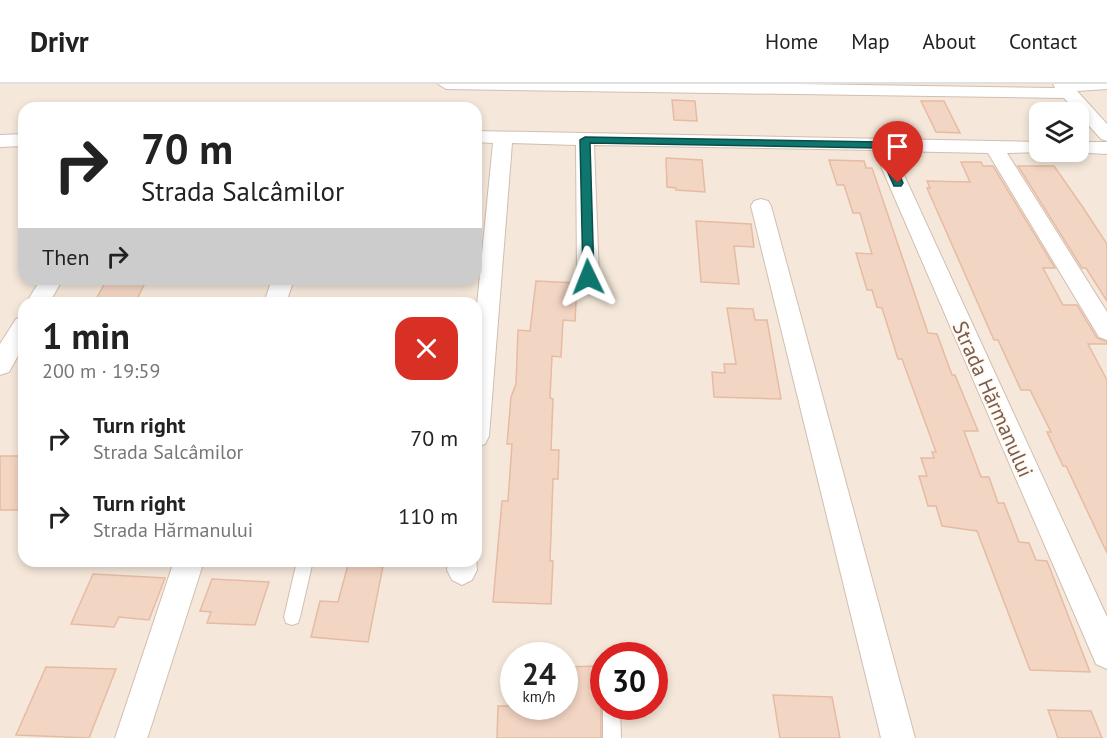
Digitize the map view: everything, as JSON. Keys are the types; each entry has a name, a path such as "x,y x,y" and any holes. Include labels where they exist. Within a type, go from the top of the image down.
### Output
{"street":[{"path":"446,84 1065,88 1107,84"},
{"path":"1065,88 1107,135"},
{"path":"482,137 1029,148"},
{"path":"482,370 503,138"},
{"path":"0,141 18,140"},
{"path":"585,140 588,277"},
{"name":"Strada Hărmanului","path":"881,145 1107,653"},
{"path":"994,148 1107,331"},
{"path":"1089,148 1107,148"},
{"path":"761,206 898,738"},
{"path":"0,365 18,335"},
{"path":"131,736 187,567"}],"lane":[{"path":"292,617 304,567"},
{"path":"611,720 612,738"}],"shaded area":[{"path":"0,84 1107,84 1107,738 0,738"}],"building":[{"path":"672,100 695,101 697,121 674,120"},
{"path":"921,101 944,101 960,133 936,132"},
{"path":"666,158 702,160 705,192 676,190 676,188 667,187"},
{"path":"829,160 864,161 866,168 872,168 928,333 937,334 952,375 955,375 978,431 964,431 981,477 989,477 998,503 1004,503 1019,542 1029,543 1036,560 1047,561 1090,672 1030,670 977,531 942,526 936,506 928,506 919,476 927,476 921,458 934,458 932,452 936,452 902,359 898,359 882,308 877,307 872,290 867,290 856,253 872,254 860,213 853,213 844,185 837,185"},
{"path":"961,162 981,162 983,166 993,166 1055,268 1043,268 1063,305 1077,305 1097,338 1107,342 1107,344 1088,344 1107,380 1107,553 1066,466 1063,466 1047,432 1051,432 1030,390 1021,390 998,340 994,340 927,188 930,188 927,181 970,182"},
{"path":"1018,166 1054,166 1082,206 1107,244 1107,301 1086,268 1082,268"},
{"path":"696,221 751,224 754,247 734,246 739,284 701,282"},
{"path":"536,281 577,283 575,321 563,320 561,357 552,356 551,450 559,450 558,479 553,479 551,604 493,602 502,501 508,501 512,444 507,444 511,397 516,384 518,330 530,331"},
{"path":"104,285 144,285 138,297 97,297"},
{"path":"727,308 753,309 755,320 767,320 781,399 714,397 712,372 725,373 724,364 736,364"},
{"path":"0,456 18,456 18,510 0,510"},
{"path":"347,567 383,567 368,642 311,637 320,601 338,602"},
{"path":"93,574 165,578 149,620 119,617 114,627 71,624"},
{"path":"212,579 269,582 255,625 207,623 211,612 200,611"},
{"path":"590,666 590,720 601,720 601,738 497,738 498,706 500,706 500,720 578,720 578,667"},
{"path":"46,667 116,669 89,738 16,735"},
{"path":"773,695 832,697 840,738 780,738"},
{"path":"1048,710 1091,711 1102,738 1058,738"}],"route":[{"path":"588,277 585,140 881,145 898,183"}]}
